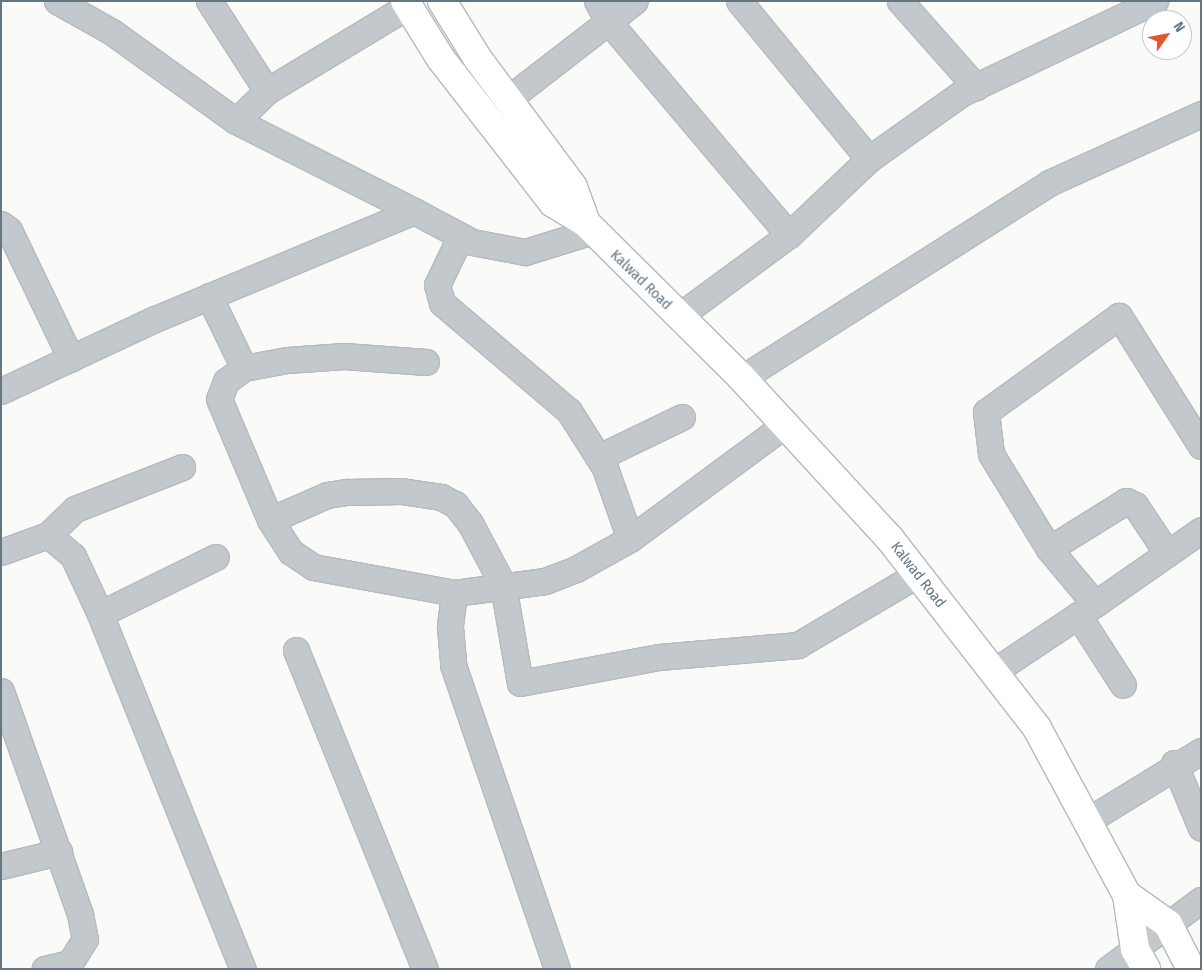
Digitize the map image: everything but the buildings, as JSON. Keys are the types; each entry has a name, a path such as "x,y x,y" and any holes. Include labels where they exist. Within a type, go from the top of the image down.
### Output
{"main road":[{"name":"Kalwad Road","path":"442,1 508,99 573,187 589,227"},
{"name":"Kalwad Road","path":"406,4 441,59 553,204 589,227 742,378 786,424 918,574 1037,728 1127,895 1168,924 1191,969"},
{"path":"1127,895 1141,959"}],"street":[{"path":"57,1 112,32 236,121 460,237 525,252 589,227"},
{"path":"209,1 267,91"},
{"path":"508,99 603,11 635,1"},
{"path":"739,1 869,159"},
{"path":"900,1 976,87"},
{"path":"679,316 789,235 869,159 976,87 1155,1"},
{"path":"236,121 267,91 406,4"},
{"path":"603,11 789,235"},
{"path":"742,378 1049,183 1201,114"},
{"path":"1,391 209,296 414,212"},
{"path":"1,224 9,230 71,359"},
{"path":"460,237 437,285 442,303 569,411 599,457 630,539"},
{"path":"209,296 244,368"},
{"path":"1122,685 1087,609 991,454 986,412 1119,316 1201,446"},
{"path":"426,362 344,356 244,368 226,381 219,399 270,520 291,552 313,567 454,593 545,580 576,569 630,539 786,424"},
{"path":"599,457 682,417"},
{"path":"1,552 48,535 75,509 182,467"},
{"path":"270,520 327,495 347,492 441,497 455,504 470,523 503,586 520,683 659,657 798,645 918,574"},
{"path":"1049,549 1126,501 1135,505 1167,553"},
{"path":"993,672 1201,530"},
{"path":"48,535 73,556 100,614 243,969"},
{"path":"100,614 216,557"},
{"path":"454,593 450,628 453,665 558,969"},
{"path":"296,650 418,966"},
{"path":"1,691 59,852 85,939 70,963 45,969"},
{"path":"1087,820 1174,763 1201,751"},
{"path":"1174,763 1201,828"},
{"path":"1,866 59,852"},
{"path":"1108,969 1141,959 1168,924 1201,900"}]}
